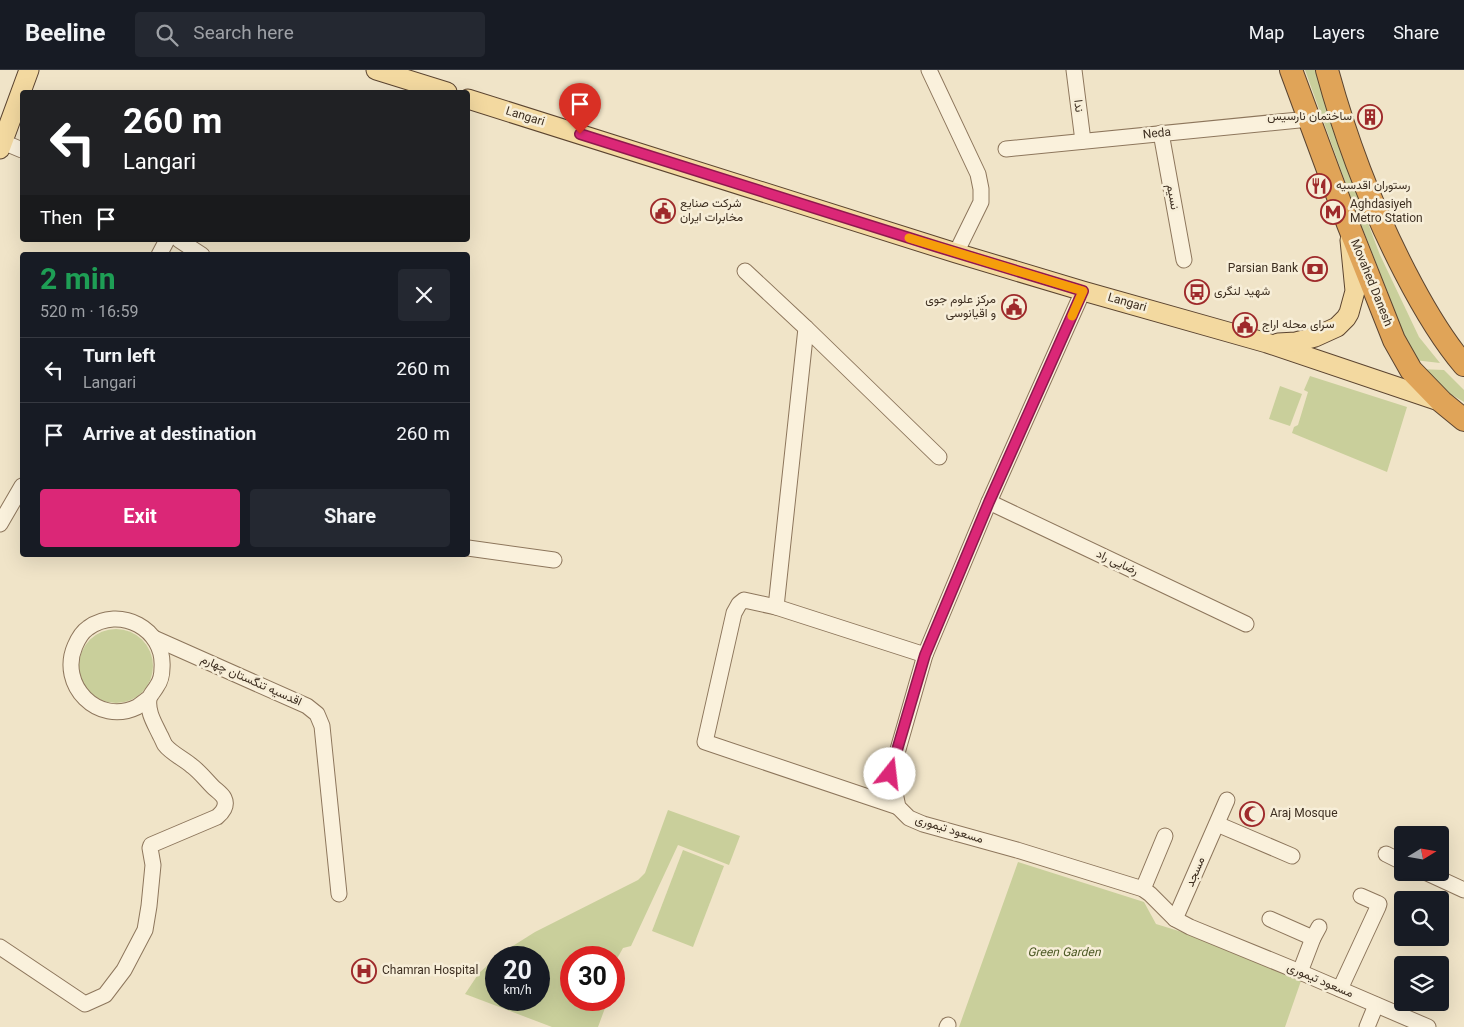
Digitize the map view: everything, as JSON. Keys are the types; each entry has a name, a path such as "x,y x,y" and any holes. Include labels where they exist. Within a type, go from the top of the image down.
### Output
{"highway":[{"name":"Movahed Danesh","path":"1290,70 1394,340 1411,370 1442,402 1464,420"},
{"path":"1327,70 1339,114 1372,203 1394,251 1435,327 1464,365"}],"main road":[{"path":"21,90 28,70"},
{"path":"376,70 441,90"},
{"path":"1,145 20,92"},
{"name":"Langari","path":"470,100 956,253 1267,343 1442,402"},
{"path":"1267,343 1308,340 1336,327 1346,318 1351,308 1355,291 1348,224"}],"street":[{"path":"929,70 978,174 981,189 981,202 956,253"},
{"name":"ندا","path":"1074,70 1083,141"},
{"name":"Neda","path":"1006,149 1309,119"},
{"name":"نسیم","path":"1161,133 1184,260"},
{"path":"1,145 20,150"},
{"path":"182,242 197,252"},
{"path":"745,271 939,457"},
{"path":"898,807 890,774 925,655 989,502 1083,291"},
{"path":"806,328 776,607 925,655"},
{"path":"0,524 20,489"},
{"name":"رضایی راد","path":"989,502 1246,624"},
{"path":"470,548 554,560"},
{"name":"مسعود تیموری","path":"776,607 744,600 739,604 734,613 705,742 898,807 909,818 923,824 1018,850 1143,889 1176,919 1190,928 1300,972 1428,1027"},
{"path":"115,619 130,621 144,628 154,638 161,653 162,669 158,685 149,698 137,707 123,711 108,711 94,706 82,696 74,683 70,669 72,654 77,640 87,629 101,621 115,619"},
{"name":"اقدسیه تنگستان چهارم","path":"154,638 307,706 317,714 322,726 340,894"},
{"path":"0,947 85,1004 105,995 124,970 145,930 153,866 151,845 217,817 225,808 224,798 193,766 166,746 150,714 149,698"},
{"name":"مسجد","path":"1176,919 1227,800"},
{"path":"1217,824 1292,856"},
{"path":"1143,889 1165,836"},
{"path":"1386,854 1394,858"},
{"path":"1444,881 1464,890"},
{"path":"1340,989 1378,907 1377,903 1361,896"},
{"path":"1270,919 1316,932 1300,972"},
{"path":"1367,1027 1376,1005"}],"green space":[{"path":"1305,70 1315,70 1349,173 1380,255 1419,337 1440,363 1414,360 1355,209"},
{"path":"1419,369 1444,370 1464,390 1464,402 1447,392"},
{"path":"1310,376 1407,407 1387,472 1292,433 1294,427 1298,425 1308,392 1304,390"},
{"path":"1280,386 1302,394 1290,426 1269,419"},
{"path":"116,629 130,632 142,640 150,652 153,666 150,680 142,692 130,700 116,703 102,700 90,692 82,680 79,666 82,652 90,640 102,632"},
{"path":"668,810 740,836 729,865 678,845 631,946 560,946 560,1011 604,1011 598,1027 552,1027 510,1011 550,1011 550,946 513,946 535,932 638,880 645,873"},
{"path":"683,850 724,866 693,947 652,931"},
{"name":"Green Garden","path":"1018,862 1144,902 1156,924 1182,932 1302,978 1285,1027 959,1027"},
{"path":"485,968 485,1002 465,994 479,973"}],"slow traffic":[{"path":"909,238 1083,291 1072,316"}],"place":[{"name":"ساختمان نارسیس","path":"1370,117"},
{"name":"رستوران اقدسیه","path":"1319,186"},
{"name":"شرکت صنایع مخابرات ایران","path":"663,211"},
{"name":"Aghdasiyeh Metro Station","path":"1333,212"},
{"name":"Parsian Bank","path":"1315,269"},
{"name":"شهید لنگری","path":"1197,292"},
{"name":"مرکز علوم جوی و اقیانوسی","path":"1014,307"},
{"name":"سرای محله اراج","path":"1245,325"},
{"name":"Araj Mosque","path":"1252,814"},
{"name":"Chamran Hospital","path":"364,971"}],"route":[{"path":"580,134 1083,291 989,502 925,655 890,774"}]}
